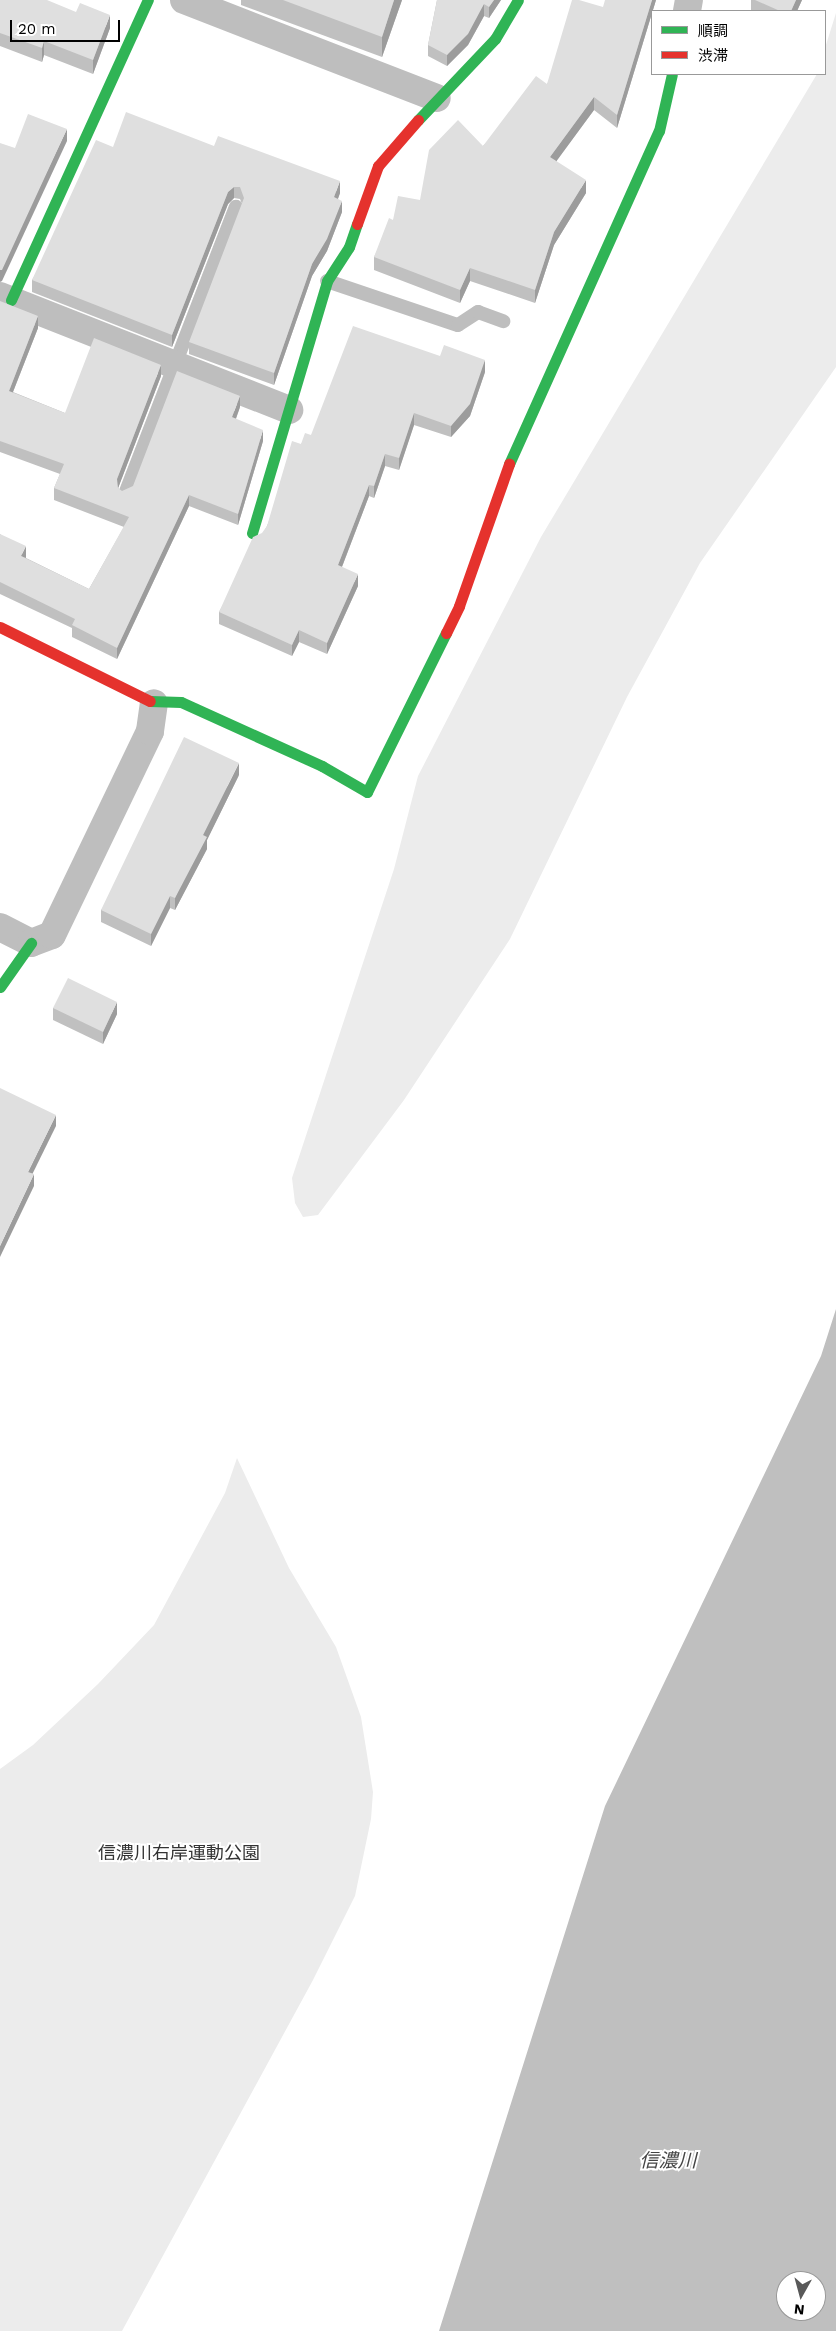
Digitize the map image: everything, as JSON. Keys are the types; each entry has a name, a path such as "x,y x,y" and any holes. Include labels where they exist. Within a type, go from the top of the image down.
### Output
{"street":[{"path":"148,0 5,298 289,410"},
{"path":"184,0 437,98"},
{"path":"252,533 327,281 349,246 378,166 437,98 495,39 518,0"},
{"path":"0,627 154,703 181,702 322,766 368,792 459,606 501,481 659,131 672,75"},
{"path":"0,987 31,943 52,935 150,731 154,703"},
{"path":"0,927 31,943"}],"lane":[{"path":"125,494 236,208"},
{"path":"327,281 458,325 478,312 503,321"}],"green space":[{"path":"836,13 836,367 700,563 627,697 510,939 404,1100 318,1215 303,1217 295,1203 292,1178 394,869 418,776 541,537 816,75 826,75 826,45"},
{"name":"信濃川右岸運動公園","path":"237,1458 289,1568 336,1647 361,1717 373,1792 371,1819 355,1896 313,1980 122,2331 0,2331 0,1769 33,1745 98,1684 154,1625 225,1493"}],"water":[{"name":"信濃川","path":"836,1309 836,2331 439,2331 605,1806 821,1356"}],"building":[{"path":"0,0 47,0 76,12 80,3 110,15 93,60 44,41 42,48 0,33"},
{"path":"283,0 394,0 382,37"},
{"path":"437,0 494,0 489,7 484,4 468,34 447,55 428,45"},
{"path":"572,0 579,0 603,7 605,0 652,0 617,115 594,97 550,157 586,180 554,232 535,290 470,268 460,290 374,257 389,218 393,220 398,196 420,200 429,150 458,120 483,146 536,76 547,84"},
{"path":"755,0 796,0 791,10 778,10"},
{"path":"126,112 214,146 218,136 340,181 334,197 342,201 327,239 312,264 274,373 189,342 244,198 240,187 234,187 228,192 172,335 32,280 96,140 113,147"},
{"path":"28,114 67,129 2,270 0,270 0,143 15,148"},
{"path":"0,301 38,316 9,391 65,413 94,338 161,365 117,479 118,488 122,491 133,486 177,371 240,396 232,417 263,430 238,514 189,495 117,648 72,625 75,619 0,582 0,534 26,546 21,556 89,589 129,517 54,488 64,464 0,441"},
{"path":"353,326 440,356 444,345 485,360 470,404 451,426 414,413 399,458 385,454 374,486 369,485 338,565 358,574 327,643 299,630 292,645 219,612 253,537 262,533 267,526 292,441 301,444 305,433 311,435"},
{"path":"184,737 239,763 203,835 207,837 175,898 170,896 151,934 101,910"},
{"path":"68,978 117,1002 103,1032 53,1008"},
{"path":"0,1088 56,1115 28,1172 34,1174 0,1246"}],"traffic: fast":[{"path":"11,300 148,0"},
{"path":"418,120 495,39 518,0"},
{"path":"509,464 659,131 672,75"},
{"path":"252,533 327,281 349,247 357,224"},
{"path":"150,701 181,702 322,766 367,792 446,633"},
{"path":"0,987 31,943"}],"traffic: jam":[{"path":"357,224 378,166 418,120"},
{"path":"446,633 459,606 509,464"},
{"path":"0,627 150,701"}]}
